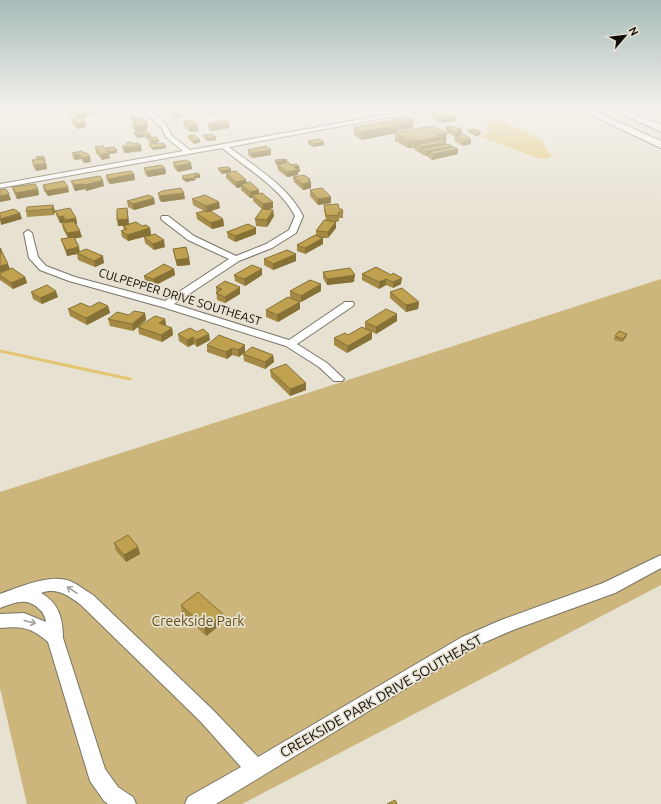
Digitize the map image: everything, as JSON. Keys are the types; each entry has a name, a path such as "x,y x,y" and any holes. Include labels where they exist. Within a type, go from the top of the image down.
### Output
{"street":[{"path":"181,147 188,152"},
{"path":"0,186 220,147"},
{"path":"166,305 236,259 269,246 293,231 299,216 293,204 281,191 224,147"},
{"path":"165,218 191,238 236,259"},
{"name":"CULPEPPER DRIVE SOUTHEAST","path":"28,233 34,258 43,268 72,279 166,305 290,344 323,365 338,379"},
{"path":"290,344 349,304"},
{"name":"CREEKSIDE PARK DRIVE SOUTHEAST","path":"194,804 213,795 468,642 507,625 609,588 661,561"},
{"path":"0,601 46,585 66,586 86,600 207,716 256,769"},
{"path":"18,594 28,594 38,598 49,607 54,619 55,638 97,774 111,794 126,804"},
{"path":"0,621 18,619 38,624 55,638"}],"green space":[{"name":"Creekside Park","path":"661,279 661,585 242,804 27,804 0,688 0,492"}],"shaded area":[{"path":"507,147 545,147 552,157 544,159"}],"building":[{"path":"95,147 103,147 109,153 101,154"},
{"path":"114,147 117,150 109,152 106,148"},
{"path":"267,147 271,150 252,153 248,150"},
{"path":"435,147 449,147 426,151 422,149"},
{"path":"454,147 458,149 433,154 429,152"},
{"path":"82,151 90,156 82,158 79,154 74,155 72,153"},
{"path":"43,156 45,158 37,159 36,157"},
{"path":"40,159 46,163 35,165 32,160"},
{"path":"187,160 191,163 177,166 173,162"},
{"path":"275,160 287,160 277,162"},
{"path":"288,162 291,165 296,164 299,166 294,167 298,170 287,172 277,165"},
{"path":"162,165 165,168 147,171 144,168"},
{"path":"228,167 231,169 221,171 218,168"},
{"path":"131,171 134,174 109,179 106,175"},
{"path":"236,171 246,180 236,182 226,173"},
{"path":"198,173 200,175 194,176 195,178 185,179 182,176"},
{"path":"304,175 310,179 308,180 311,182 303,184 293,177"},
{"path":"100,176 103,180 85,185 74,185 71,181"},
{"path":"64,181 68,187 46,191 43,185"},
{"path":"250,182 259,190 250,192 241,184"},
{"path":"35,184 38,189 16,193 12,187"},
{"path":"181,188 184,193 160,196 158,193 162,191"},
{"path":"322,188 331,197 318,199 310,190"},
{"path":"6,189 9,194 0,196 0,190"},
{"path":"262,193 273,202 263,204 252,195"},
{"path":"149,195 154,198 133,204 127,201"},
{"path":"205,195 219,202 206,206 192,199"},
{"path":"338,204 339,209 342,209 343,212 338,212 339,215 326,216 324,205"},
{"path":"53,205 52,209 26,211 27,207"},
{"path":"70,208 76,218 66,220 63,216 59,217 55,211"},
{"path":"127,208 128,219 117,220 117,209"},
{"path":"14,209 20,213 0,219 0,213"},
{"path":"262,209 273,210 267,220 255,219"},
{"path":"211,211 223,219 211,223 196,213"},
{"path":"324,220 336,222 328,232 316,231"},
{"path":"74,221 80,231 67,233 62,223"},
{"path":"136,222 142,226 146,225 150,228 127,235 121,231 127,229 123,226"},
{"path":"248,224 256,228 235,236 227,232"},
{"path":"155,234 164,240 153,244 144,237"},
{"path":"315,235 323,238 305,248 297,245"},
{"path":"74,237 79,247 66,250 61,239"},
{"path":"186,247 189,258 176,260 173,249"},
{"path":"86,249 103,256 94,261 77,253"},
{"path":"287,250 296,254 273,264 264,259"},
{"path":"0,252 2,252 8,264 0,266"},
{"path":"164,264 174,269 153,279 144,276"},
{"path":"252,265 262,269 244,279 234,275"},
{"path":"376,267 391,275 393,273 402,278 393,282 386,279 379,282 362,274"},
{"path":"12,268 25,277 11,283 0,275 0,273"},
{"path":"350,268 355,275 327,279 323,272"},
{"path":"310,280 321,284 301,296 290,291"},
{"path":"225,281 240,287 225,297 216,293 222,289 216,287"},
{"path":"47,285 56,291 40,298 31,292"},
{"path":"402,288 419,302 406,305 390,292"},
{"path":"288,297 300,302 277,315 266,310"},
{"path":"99,302 108,306 86,318 68,309 81,303 90,307"},
{"path":"386,309 397,314 376,327 365,322"},
{"path":"134,311 145,313 132,324 108,319 117,312 129,315"},
{"path":"155,316 165,319 159,323 172,328 161,335 138,327"},
{"path":"362,327 372,332 348,346 334,338 345,333 348,335"},
{"path":"190,328 197,332 203,329 209,334 196,340 193,337 187,340 178,334"},
{"path":"619,331 627,334 623,339 615,336"},
{"path":"219,335 245,345 238,350 232,348 226,352 207,345"},
{"path":"252,347 273,355 265,362 243,354"},
{"path":"286,364 306,383 290,389 270,370"},
{"path":"128,535 138,547 124,555 114,543"},
{"path":"198,592 223,614 205,628 181,605"},
{"path":"395,800 397,804 387,804"}],"waterway":[{"path":"0,351 130,379"}]}
